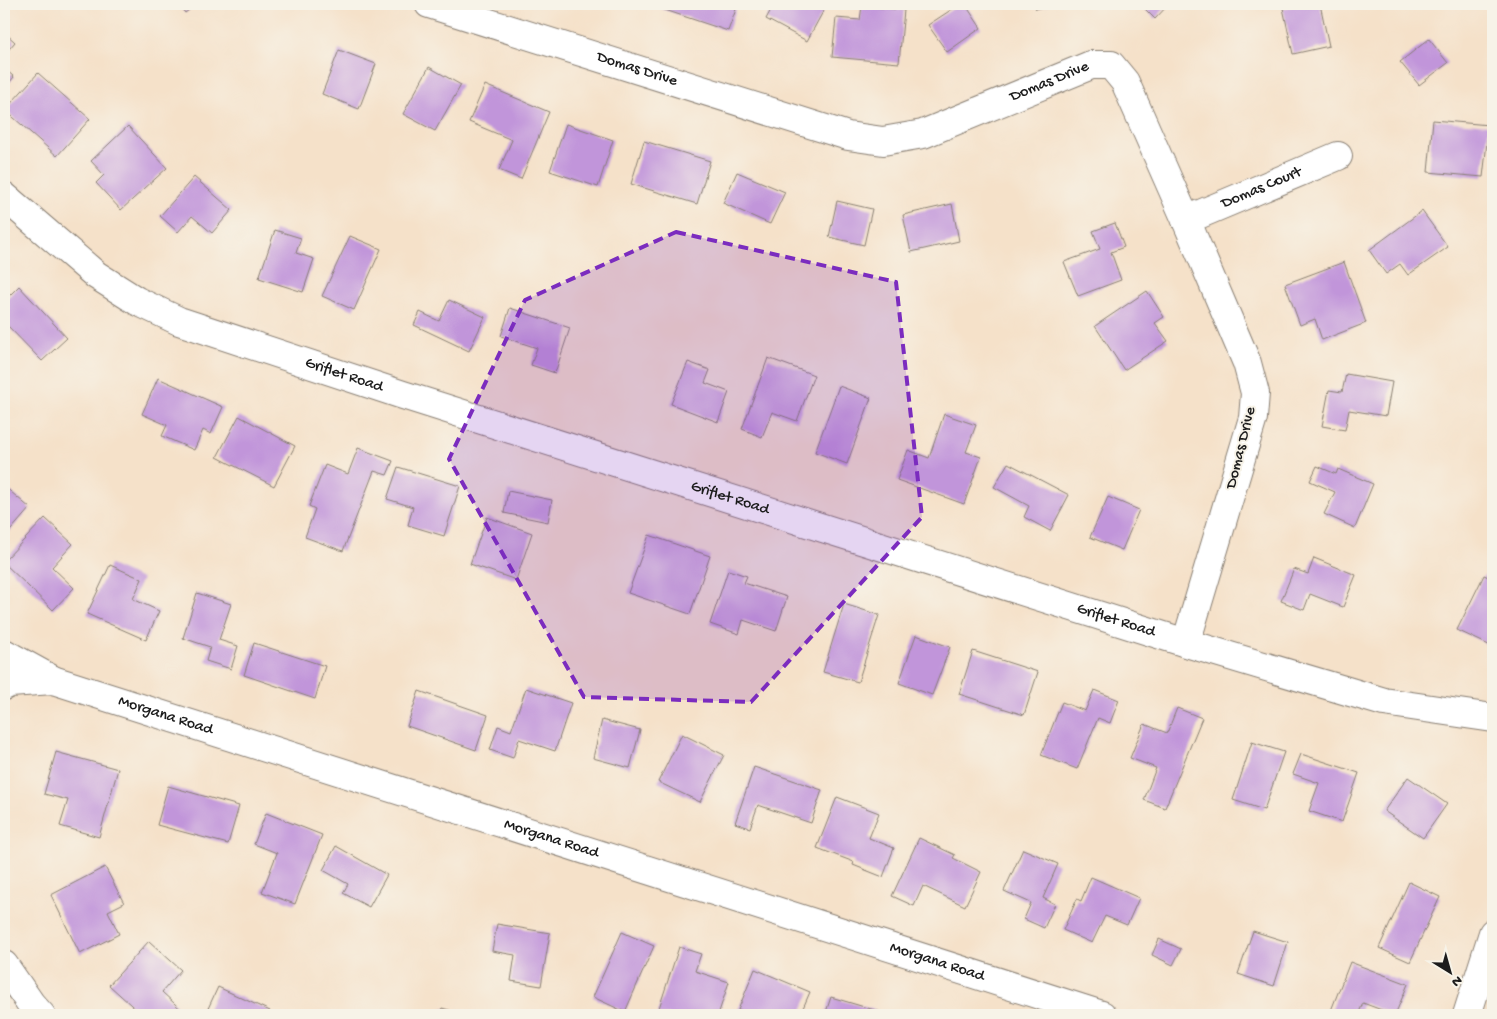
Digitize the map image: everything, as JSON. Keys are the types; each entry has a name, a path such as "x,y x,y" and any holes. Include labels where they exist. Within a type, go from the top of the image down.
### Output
{"street":[{"name":"Domas Drive","path":"429,4 848,136 883,141 923,134 1091,65 1111,65 1125,82 1186,220 1248,363 1255,393 1253,418 1186,643"},
{"name":"Domas Court","path":"1186,220 1338,156"},
{"name":"Griflet Road","path":"4,196 96,275 137,301 179,320 412,398 1186,643 1384,702 1493,718"},
{"name":"Morgana Road","path":"4,653 53,680 1102,1015"},
{"path":"4,686 10,683 53,680"},
{"path":"1467,1015 1493,933"},
{"path":"4,965 41,1015"}],"highlighted area":[{"path":"676,232 896,282 922,517 751,702 584,697 449,459 525,300"}],"building":[{"path":"178,4 197,4 185,13"},
{"path":"664,4 738,4 728,31 662,9"},
{"path":"774,4 817,4 825,8 807,41 766,19"},
{"path":"960,4 965,4 981,28 947,52 928,25"},
{"path":"1034,4 1052,4 1036,9"},
{"path":"1140,4 1169,4 1155,19"},
{"path":"1304,4 1320,4 1329,46 1293,54 1283,8"},
{"path":"862,6 904,10 899,63 832,57 836,18 860,20"},
{"path":"4,32 15,42 4,55"},
{"path":"1429,39 1448,63 1419,85 1400,62"},
{"path":"339,50 376,64 359,109 322,94"},
{"path":"429,67 461,85 435,131 403,114"},
{"path":"4,68 14,77 4,89"},
{"path":"38,73 90,119 57,156 5,110"},
{"path":"485,85 549,112 521,179 499,170 512,140 469,122"},
{"path":"1433,120 1489,125 1483,177 1428,172"},
{"path":"566,124 613,140 598,187 550,171"},
{"path":"128,126 167,168 121,210 96,183 104,175 91,161"},
{"path":"644,141 710,161 697,204 631,184"},
{"path":"737,172 785,192 770,224 723,203"},
{"path":"194,177 232,210 212,233 192,216 178,232 160,216"},
{"path":"837,201 872,209 864,245 829,237"},
{"path":"952,204 959,241 911,252 903,215"},
{"path":"1422,211 1448,247 1408,275 1400,264 1386,274 1369,250"},
{"path":"1115,223 1124,247 1111,252 1121,280 1078,296 1064,262 1100,249 1093,231"},
{"path":"275,230 301,238 296,253 314,259 303,292 259,278"},
{"path":"350,236 381,249 354,310 322,296"},
{"path":"1344,262 1366,323 1322,340 1315,319 1300,325 1285,284"},
{"path":"19,286 67,338 42,361 4,322 4,301"},
{"path":"1147,291 1164,317 1155,323 1168,341 1124,370 1095,326"},
{"path":"449,300 485,317 469,351 414,325 420,312 439,321"},
{"path":"510,308 570,328 555,373 531,365 537,348 501,336"},
{"path":"768,358 814,375 797,421 772,412 762,437 742,429"},
{"path":"688,362 710,370 705,383 729,392 718,422 671,404"},
{"path":"1346,374 1392,382 1386,416 1349,410 1345,430 1322,426 1329,390 1342,392"},
{"path":"158,378 223,407 211,434 203,430 194,450 162,436 167,425 142,414"},
{"path":"839,386 871,398 847,464 815,452"},
{"path":"944,414 976,425 966,452 981,457 964,504 897,480 908,450 929,458"},
{"path":"239,416 295,446 274,486 217,457"},
{"path":"358,448 393,461 387,475 374,471 343,551 305,537 315,509 309,506 325,465 348,474"},
{"path":"1008,463 1069,495 1050,531 1024,517 1029,506 994,487"},
{"path":"1317,466 1336,474 1338,469 1373,484 1355,528 1324,514 1335,492 1310,481"},
{"path":"398,467 460,486 444,536 408,525 413,507 387,499"},
{"path":"4,486 30,508 4,538"},
{"path":"508,491 552,500 548,522 504,513"},
{"path":"1108,497 1139,510 1122,550 1090,537"},
{"path":"487,517 532,533 516,580 470,564"},
{"path":"45,518 73,544 52,567 74,588 53,610 4,563"},
{"path":"649,535 710,556 690,614 628,593"},
{"path":"1314,558 1356,575 1343,607 1310,594 1304,610 1281,601 1294,569 1308,574"},
{"path":"110,565 142,579 133,599 159,611 146,640 87,614"},
{"path":"728,570 747,576 744,583 787,597 776,631 743,620 739,634 710,624"},
{"path":"1484,575 1493,579 1493,647 1457,630"},
{"path":"197,593 231,604 219,640 238,646 231,669 206,661 210,647 183,638"},
{"path":"844,604 879,615 858,682 823,672"},
{"path":"916,635 950,647 932,695 899,683"},
{"path":"254,643 325,666 315,699 244,675"},
{"path":"973,651 1038,672 1024,715 959,694"},
{"path":"526,688 571,703 555,751 519,739 513,758 490,750 498,726 511,731"},
{"path":"1094,690 1119,700 1110,723 1098,718 1077,769 1041,755 1062,702 1085,711"},
{"path":"419,691 488,715 476,750 407,726"},
{"path":"1177,708 1202,718 1165,808 1144,800 1156,768 1130,758 1144,724 1167,733"},
{"path":"602,720 640,730 630,768 593,758"},
{"path":"682,734 724,755 700,802 658,782"},
{"path":"1252,742 1284,752 1264,810 1233,800"},
{"path":"56,752 118,769 99,837 60,826 68,800 44,794"},
{"path":"1301,754 1359,773 1342,822 1309,811 1319,783 1293,774"},
{"path":"754,767 822,790 811,823 758,805 750,828 735,823"},
{"path":"1408,777 1447,804 1423,838 1384,811"},
{"path":"168,786 239,806 228,844 157,825"},
{"path":"837,797 879,813 869,838 894,848 883,877 853,865 854,862 817,848"},
{"path":"266,813 322,835 295,904 262,892 277,853 254,844"},
{"path":"919,838 955,855 953,858 981,872 965,906 923,886 914,906 892,896"},
{"path":"336,846 387,875 369,907 343,893 348,884 323,870"},
{"path":"1023,849 1058,864 1043,898 1055,904 1044,928 1024,919 1031,903 1004,891"},
{"path":"105,867 124,903 108,911 119,934 80,954 51,895"},
{"path":"1091,877 1139,898 1127,925 1105,916 1092,943 1063,930 1077,899 1081,901"},
{"path":"1409,882 1440,897 1410,962 1379,948"},
{"path":"497,924 550,933 541,986 511,981 515,955 492,951"},
{"path":"1253,931 1288,942 1274,986 1238,974"},
{"path":"622,932 654,946 625,1012 593,997"},
{"path":"1159,939 1181,949 1173,965 1152,955"},
{"path":"149,941 181,970 162,992 187,1015 142,1015 109,985"},
{"path":"679,947 701,954 695,971 729,982 718,1015 657,1014"},
{"path":"1350,962 1408,984 1395,1015 1363,1003 1358,1015 1335,1015 1330,1013"},
{"path":"755,969 810,992 800,1015 749,1015 738,1010"},
{"path":"218,987 270,1011 268,1015 205,1015"},
{"path":"831,997 891,1015 825,1015"},
{"path":"442,1008 466,1015 439,1015"}]}
